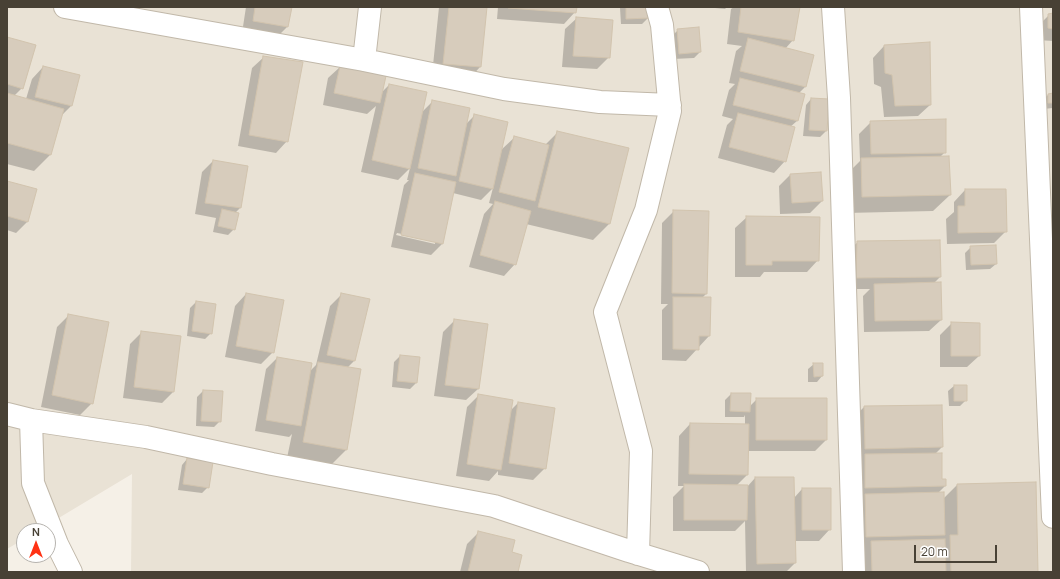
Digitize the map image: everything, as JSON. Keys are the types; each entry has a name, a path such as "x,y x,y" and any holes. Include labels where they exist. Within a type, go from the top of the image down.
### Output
{"street":[{"path":"65,7 364,60 504,89 600,102 670,105"},
{"path":"364,60 370,7"},
{"path":"638,554 641,451 605,312 646,210 670,111 662,25 656,7"},
{"path":"833,7 839,106 854,572"},
{"path":"1031,7 1053,517"},
{"path":"7,414 31,420 146,437 272,464 494,506 638,554 698,572"},
{"path":"31,420 33,483 66,569"}],"shaded area":[{"path":"7,7 1053,7 1053,572 131,572 132,474 50,523 16,523 16,544 7,549"}],"building":[{"path":"255,7 292,7 288,27 253,21"},
{"path":"449,7 487,7 481,67 443,64"},
{"path":"508,7 577,7 576,13"},
{"path":"626,7 648,7 649,18 626,19"},
{"path":"741,7 800,7 794,41 738,32"},
{"path":"1053,13 1053,29 1048,28 1048,14"},
{"path":"576,17 613,20 610,58 573,56"},
{"path":"699,27 701,52 679,54 677,29"},
{"path":"7,37 36,45 23,89 7,84"},
{"path":"748,38 814,55 806,87 740,71"},
{"path":"930,42 931,105 895,106 892,75 885,73 884,45"},
{"path":"263,56 303,62 288,142 249,135"},
{"path":"43,66 80,75 72,106 35,97"},
{"path":"340,66 386,76 380,103 334,93"},
{"path":"740,78 805,94 798,121 733,105"},
{"path":"389,84 427,92 410,169 372,160"},
{"path":"7,93 64,109 51,155 7,143"},
{"path":"1053,93 1053,103 1048,103 1048,94"},
{"path":"811,98 829,99 827,131 809,130"},
{"path":"432,100 470,108 456,176 418,168"},
{"path":"738,113 795,127 786,162 729,147"},
{"path":"474,114 508,122 493,189 459,181"},
{"path":"946,119 946,153 871,154 870,121"},
{"path":"557,131 629,148 610,224 538,207"},
{"path":"514,136 549,145 535,201 499,192"},
{"path":"949,156 951,195 862,197 861,158"},
{"path":"213,160 248,166 241,208 205,203"},
{"path":"821,172 823,201 792,203 790,174"},
{"path":"415,173 456,182 443,244 401,235"},
{"path":"7,181 37,189 28,222 7,216"},
{"path":"965,189 1006,189 1007,232 958,233 958,206 965,206"},
{"path":"495,201 531,211 516,265 480,255"},
{"path":"222,209 239,213 235,230 218,226"},
{"path":"673,210 709,211 707,294 672,293"},
{"path":"746,216 820,217 819,261 772,261 772,265 746,265"},
{"path":"940,240 941,277 856,278 857,241"},
{"path":"996,245 997,264 971,265 970,246"},
{"path":"941,282 942,320 875,321 874,284"},
{"path":"246,293 284,300 274,353 236,346"},
{"path":"341,293 370,299 355,361 327,355"},
{"path":"673,297 711,297 710,336 699,336 699,350 673,349"},
{"path":"196,301 216,304 212,334 192,331"},
{"path":"68,314 109,322 93,404 52,395"},
{"path":"454,319 488,324 479,389 445,385"},
{"path":"951,322 980,323 980,356 951,356"},
{"path":"141,331 181,336 174,392 134,387"},
{"path":"400,355 420,357 417,383 397,381"},
{"path":"277,357 312,363 301,426 266,420"},
{"path":"318,362 361,369 347,450 303,442"},
{"path":"813,363 823,363 823,376 814,377"},
{"path":"954,385 967,385 967,401 954,401"},
{"path":"203,390 223,391 221,422 201,421"},
{"path":"731,393 751,393 750,412 730,411"},
{"path":"478,394 513,400 501,470 467,464"},
{"path":"756,398 827,398 827,440 756,440"},
{"path":"518,402 555,408 546,469 509,463"},
{"path":"942,405 943,447 865,449 864,406"},
{"path":"690,423 749,424 748,475 689,474"},
{"path":"942,453 942,479 946,479 946,486 865,488 865,454"},
{"path":"187,458 213,462 209,488 183,484"},
{"path":"755,477 794,477 796,563 757,564"},
{"path":"1036,482 1038,572 951,572 950,535 958,535 957,484"},
{"path":"684,484 748,485 747,520 684,520"},
{"path":"802,488 831,488 831,530 802,530"},
{"path":"944,492 945,535 866,537 865,494"},
{"path":"478,531 515,540 512,552 522,555 518,572 468,572"},
{"path":"945,539 946,572 872,572 871,541"}]}
